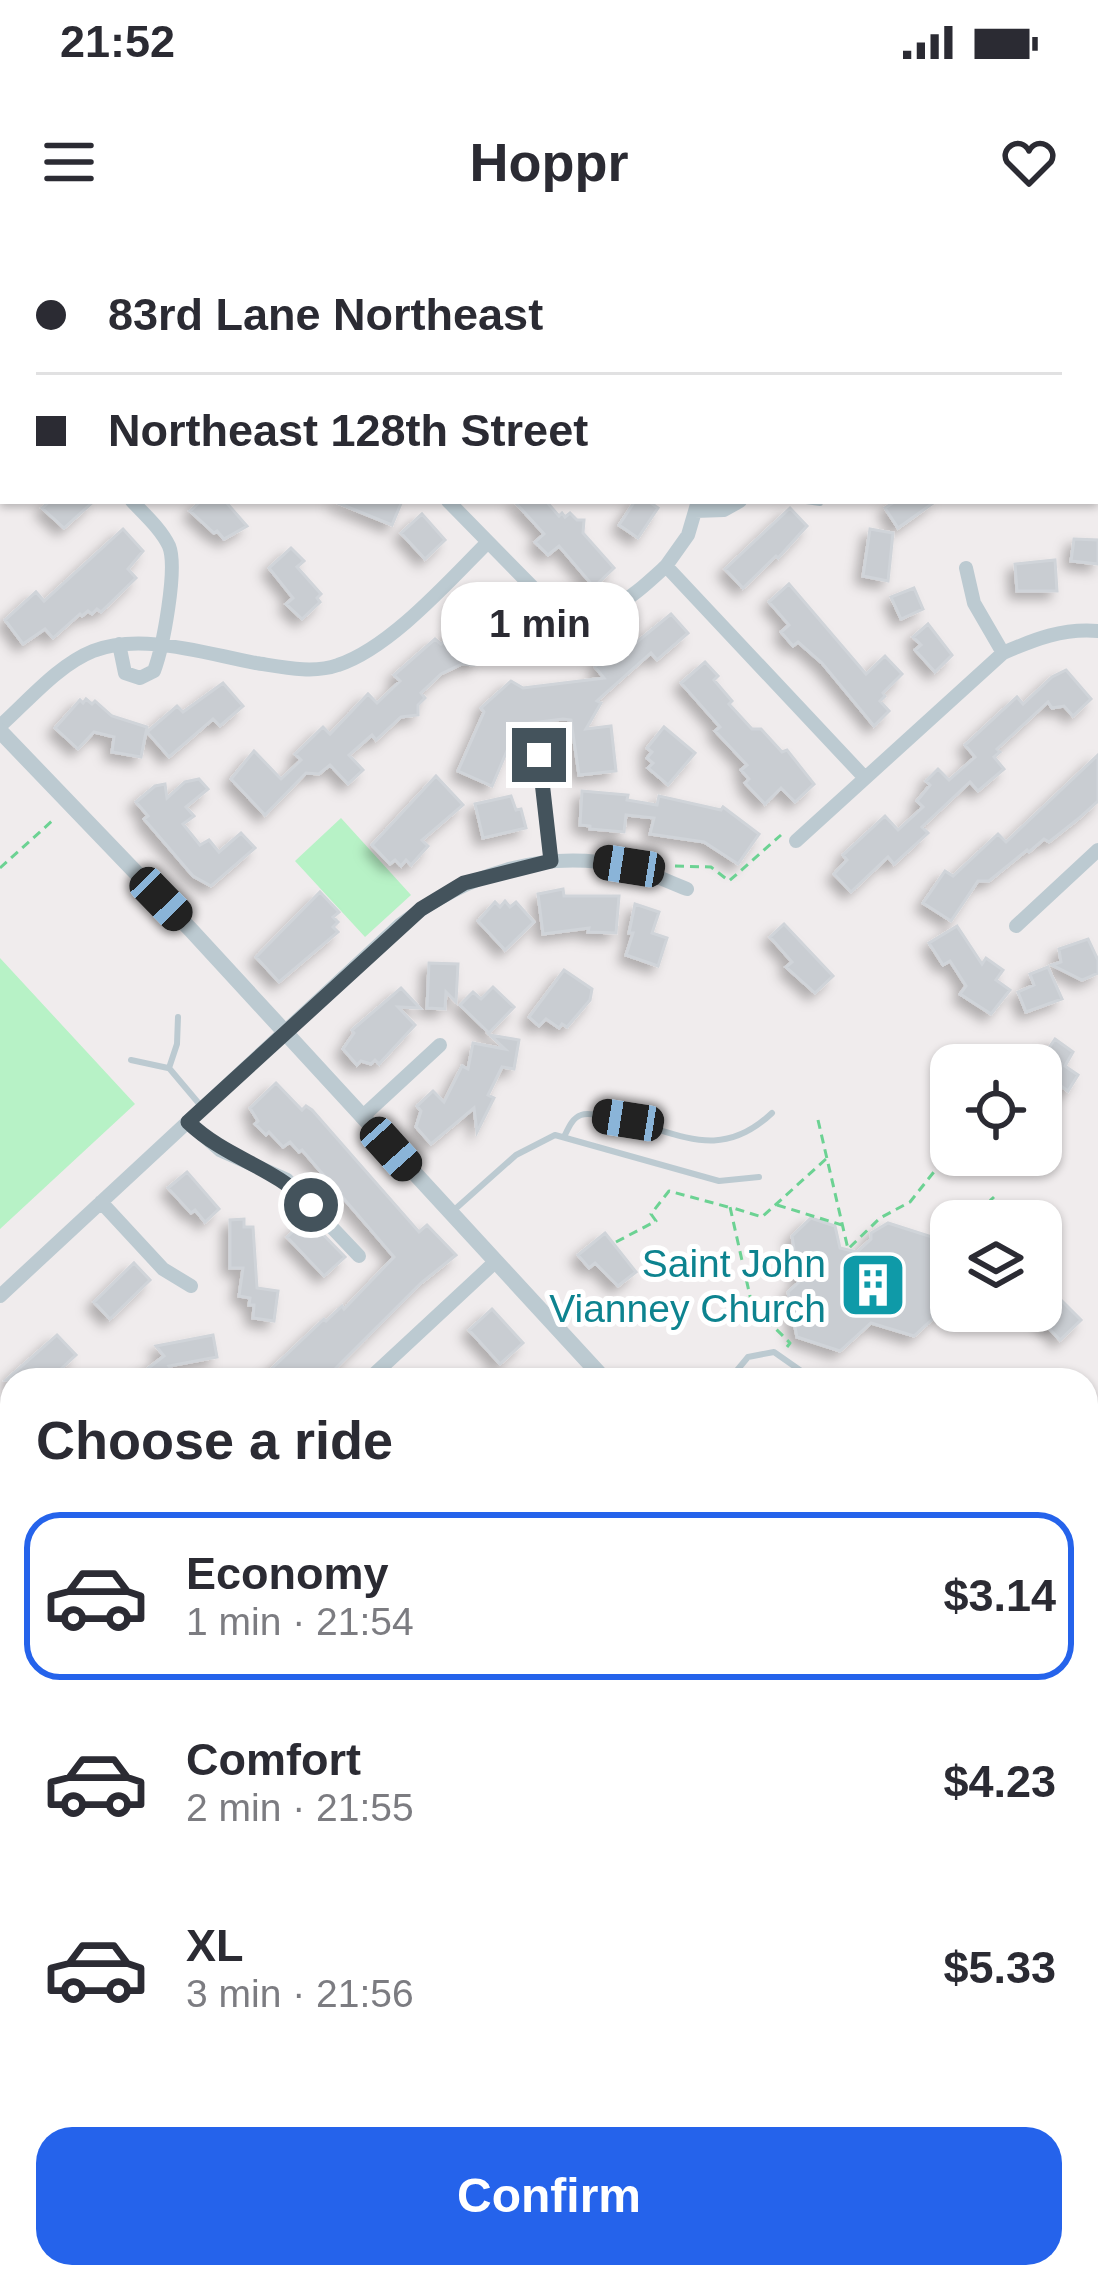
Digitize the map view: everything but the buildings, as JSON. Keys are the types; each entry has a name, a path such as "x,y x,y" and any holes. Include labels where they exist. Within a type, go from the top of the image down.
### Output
{"street":[{"path":"119,644 122,668 135,678 154,670 172,558 167,543 134,504"},
{"path":"451,504 554,609 574,616 602,614 623,603 666,566 688,535 697,506 724,510 735,504"},
{"path":"487,543 384,639 334,667 292,669 161,646 119,644 90,652 62,670 0,728 594,1368"},
{"path":"666,566 865,778"},
{"path":"966,568 974,602 1003,653"},
{"path":"789,838 865,778 1003,653 1037,638 1076,629 1098,631"},
{"path":"539,755 551,861"},
{"path":"1016,926 1098,850"},
{"path":"0,1296 401,924 439,897 484,875 551,861 629,866 687,889"},
{"path":"362,1117 440,1045"},
{"path":"188,1122 220,1150 287,1180 359,1256"},
{"path":"101,1202 163,1269 191,1286"},
{"path":"381,1368 495,1262"}],"lane":[{"path":"170,1068 178,1017"},
{"path":"131,1060 170,1068 203,1109"},
{"path":"564,1137 582,1114 628,1120 712,1143 737,1139 772,1113"},
{"path":"450,1214 516,1155 555,1135 719,1181 759,1177"},
{"path":"739,1368 748,1357 774,1352 797,1368"}],"path":[{"path":"0,868 52,821"},
{"path":"666,866 711,867 729,881 789,838"},
{"path":"818,1120 848,1250 880,1218 910,1202 931,1176"},
{"path":"616,1242 656,1221 651,1214 669,1191 762,1217 827,1158"},
{"path":"991,1200 994,1197"},
{"path":"776,1204 842,1225"},
{"path":"730,1208 752,1305 790,1343 780,1356"}],"green space":[{"path":"341,818 411,895 365,937 295,861"},
{"path":"0,958 135,1104 0,1229"}],"place":[{"name":"Saint John Vianney Church","path":"873,1285"}],"route":[{"path":"311,1205 287,1180 220,1150 188,1122 421,909 484,875 551,861 539,755"}]}
